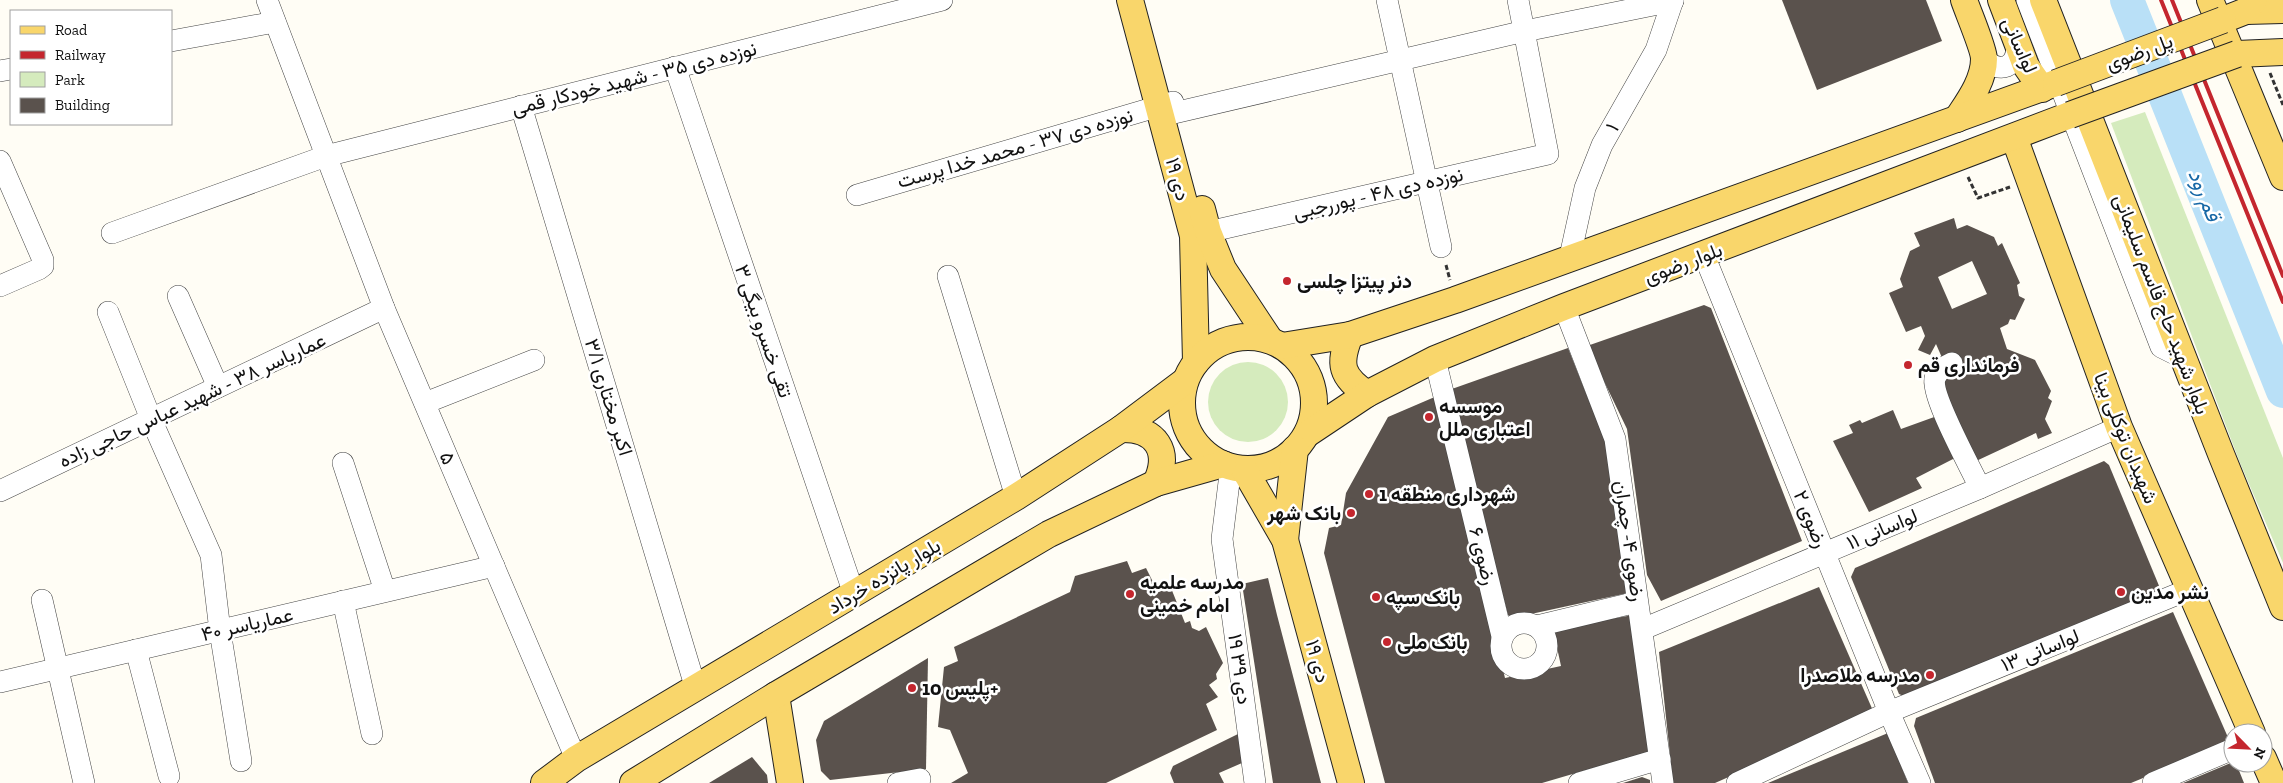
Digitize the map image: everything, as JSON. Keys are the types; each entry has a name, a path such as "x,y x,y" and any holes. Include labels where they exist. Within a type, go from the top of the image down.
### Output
{"main road":[{"name":"۱۹ دی","path":"1130,0 1208,232 1224,269 1276,343"},
{"name":"۱۹ دی","path":"1146,0 1194,236 1190,372"},
{"name":"لواسانی","path":"1957,119 1973,93 1980,77 1984,59 1964,0"},
{"name":"لواسانی","path":"2001,0 2026,66 2049,86"},
{"name":"بلوار شهید حاج قاسم سلیمانی","path":"2043,0 2283,607"},
{"name":"پل رضوی","path":"2049,86 2233,8 2278,8 2283,10"},
{"path":"2233,8 2283,178"},
{"name":"پل رضوی","path":"2070,115 2261,53"},
{"name":"بلوار رضوی","path":"1276,343 1350,335 1569,261 2049,86"},
{"name":"بلوار رضوی","path":"1301,441 1367,394 1435,359 1564,307 2070,115"},
{"name":"شهیدان توکلی بینا","path":"2014,137 2119,427 2248,723"},
{"path":"1350,335 1343,357 1343,369 1348,379 1367,394"},
{"path":"1243,336 1276,343 1301,363 1312,385 1314,410 1301,441 1285,540 1233,467 1206,454 1192,439 1184,421 1182,401 1190,372 1217,344 1243,336"},
{"name":"بلوار پانزده خرداد","path":"523,783 576,759 1016,497 1121,429 1190,372"},
{"path":"1121,429 1135,428 1148,434 1158,443 1162,456 1162,470 1156,483"},
{"path":"633,783 776,695 1049,534 1156,483 1233,467 1263,467 1280,460 1301,441"},
{"name":"۱۹ دی","path":"1285,540 1351,783"},
{"path":"776,695 790,783"},
{"name":"بلوار پانزده خرداد","path":"544,783 576,759"}],"street":[{"name":"۵","path":"267,0 384,308 576,759"},
{"name":"نوزده دی ۳۵ - شهید خودکار قمی","path":"112,233 326,156 942,0"},
{"path":"1387,0 1441,247"},
{"path":"1518,0 1525,31"},
{"name":"نوزده دی ۳۷ - محمد خدا پرست","path":"857,195 1167,109 1400,61 1525,31 1673,0"},
{"name":"۱","path":"1569,261 1585,188 1598,154 1656,50 1673,0"},
{"path":"2028,0 2160,347 2183,358"},
{"path":"172,41 275,22"},
{"name":"نوزده دی ۴۸ - پوررجبی","path":"1208,232 1548,154 1525,31"},
{"path":"1984,59 1992,66 2002,68 2011,64 2017,56 2017,45"},
{"name":"۳ تقی خسرو بیگی","path":"674,67 854,594"},
{"name":"۳/۱ اکبر مختاری","path":"521,106 696,689"},
{"path":"0,162 43,260 43,266 39,269 0,286"},
{"name":"رضوی ۲","path":"1704,255 1889,712 1920,783"},
{"path":"948,276 1016,497"},
{"path":"178,296 218,387"},
{"name":"رضوی ۴- چمران","path":"1564,307 1615,439 1663,783"},
{"name":"عماریاسر ۳۸ - شهید عباس حاجی زاده","path":"0,491 384,308"},
{"path":"108,312 150,419 211,555 220,630 241,761"},
{"name":"رضوی ۶","path":"1435,359 1502,636"},
{"path":"425,402 534,360"},
{"path":"1952,363 1940,370 1935,377 1936,395 1980,488"},
{"name":"لواسانی ۱۱","path":"1643,629 1980,488 2119,427"},
{"path":"344,463 385,591"},
{"name":"۱۹ دی ۳۹","path":"1233,467 1222,539 1255,783"},
{"name":"عماریاسر ۴۰","path":"0,682 494,566"},
{"name":"لواسانی ۱۳","path":"1737,783 1889,712 2190,589"},
{"path":"42,600 84,783"},
{"path":"343,601 372,734"},
{"path":"1537,626 1546,636 1548,650 1542,662 1531,669 1517,669 1506,662 1500,649 1502,636 1511,626 1524,622 1537,626 1638,602"},
{"path":"136,650 169,776"},
{"path":"2153,783 2223,753"},
{"path":"1579,783 1660,759"},
{"path":"898,783 920,778"}],"path":[{"path":"2261,53 2283,105"},
{"path":"1441,247 1455,300"}],"green space":[{"path":"2145,112 2283,458 2283,563 2240,463 2111,123"},
{"path":"1240,362 1256,362 1277,373 1288,394 1288,410 1277,431 1256,442 1240,442 1226,436 1214,424 1208,410 1208,394 1214,380 1226,368"}],"building":[{"path":"1782,0 1926,0 1942,41 1817,90"},
{"path":"1954,218 1957,229 1967,225 1994,237 1998,246 2002,243 2020,283 2017,285 2019,296 2025,299 2015,320 2010,319 2008,324 2000,328 2007,349 2035,360 2051,391 2048,398 2052,401 2045,419 2052,433 2038,439 2036,433 1974,462 1941,390 1943,360 1936,344 1930,355 1918,350 1925,336 1921,326 1906,332 1889,293 1903,287 1900,279 1910,251 1920,246 1914,233","holes":["1972,261 1987,294 1952,309 1938,277"]},
{"path":"1704,305 1711,308 1802,541 1661,601 1647,575 1627,429 1587,346"},
{"path":"1568,348 1607,446 1628,593 1513,618 1508,615 1449,390"},
{"path":"1437,396 1505,678 1561,666 1553,629 1633,615 1651,751 1542,783 1385,783 1324,553 1329,528 1341,525 1346,493 1388,417"},
{"path":"1893,410 1901,429 1937,416 1955,458 1916,478 1922,488 1869,512 1833,441 1853,433 1849,425 1860,420 1862,423"},
{"path":"2104,461 2109,465 2162,593 1906,697 1899,694 1851,577 1855,568"},
{"name":"مدرسه علمیه امام خمینی","path":"1127,561 1132,573 1146,568 1158,592 1171,588 1185,623 1190,621 1192,628 1199,631 1206,627 1223,663 1216,674 1217,679 1209,685 1218,697 1206,704 1217,730 1106,783 951,783 968,773 950,730 938,727 944,667 958,661 954,647 1070,592 1075,576"},
{"path":"1268,578 1321,783 1273,783 1242,584"},
{"path":"1819,587 1874,713 1715,783 1673,783 1659,652"},
{"path":"2173,612 2223,726 2223,745 2131,783 1935,783 1914,726 1916,718"},
{"path":"928,658 926,769 830,780 821,771 816,740 824,721"},
{"path":"1888,733 1908,783 1768,783"},
{"path":"1238,734 1242,763 1219,773 1224,783 1174,783 1170,773 1173,766"},
{"path":"752,757 767,775 768,783 709,783"},
{"path":"2223,766 2223,773 2240,773 2244,783 2183,783"},
{"path":"1642,777 1650,780 1650,783 1623,783"}],"waterway":[{"name":"قم رود","path":"2127,0 2283,391"}],"railway":[{"path":"2161,0 2283,302"},
{"path":"2172,0 2283,276"}],"place":[{"name":"دنر پیتزا چلسی","path":"1287,281"},
{"name":"فرمانداری قم","path":"1908,365"},
{"name":"موسسه اعتباری ملل","path":"1429,417"},
{"name":"شهرداری منطقه 1","path":"1369,494"},
{"name":"بانک شهر","path":"1351,513"},
{"name":"نشر مدین","path":"2121,592"},
{"name":"مدرسه علمیه امام خمینی","path":"1130,594"},
{"name":"بانک سپه","path":"1376,597"},
{"name":"بانک ملی","path":"1387,642"},
{"name":"مدرسه ملاصدرا","path":"1930,675"},
{"name":"پلیس 10+","path":"912,688"}]}
